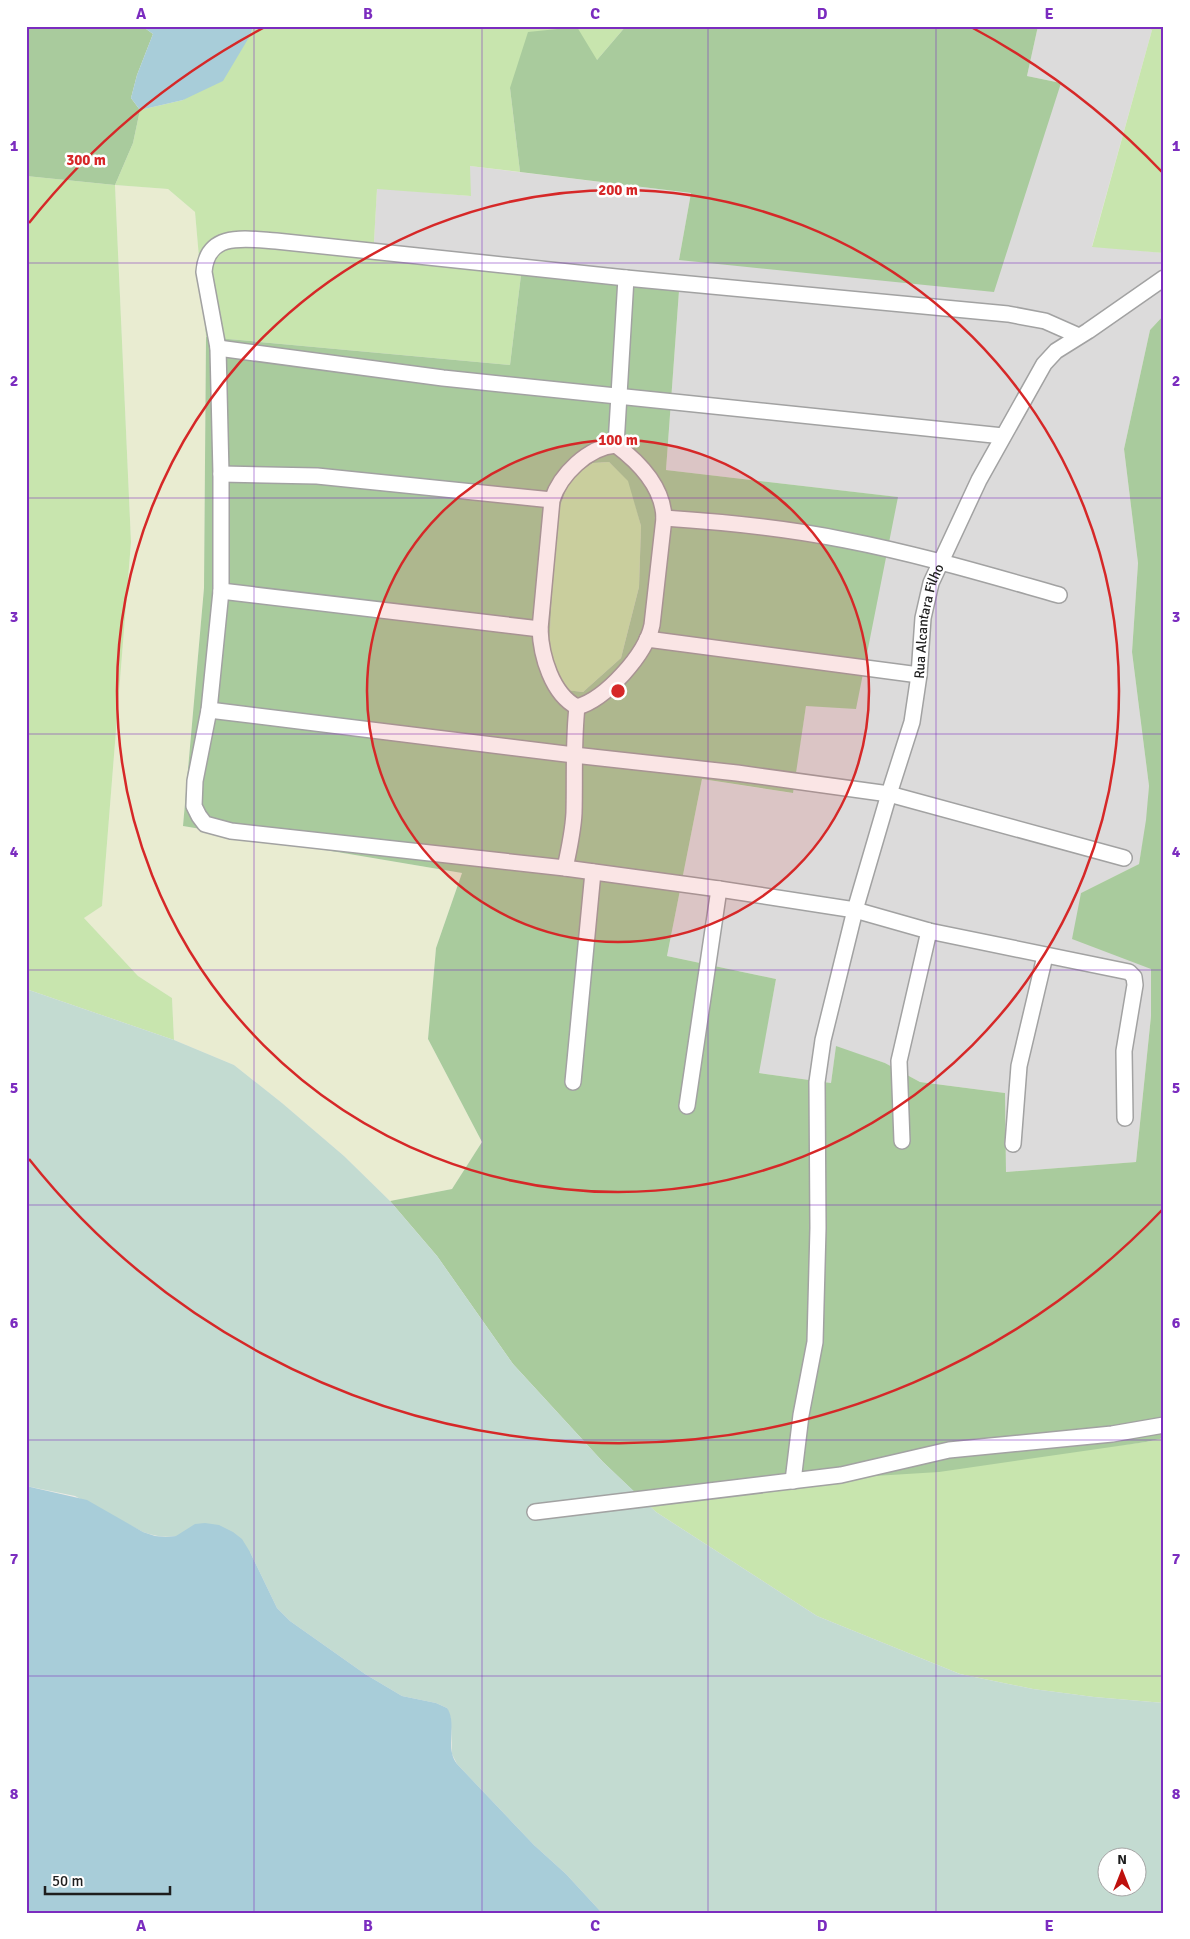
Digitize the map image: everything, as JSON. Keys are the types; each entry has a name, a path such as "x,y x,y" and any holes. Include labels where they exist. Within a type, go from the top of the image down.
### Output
{"street":[{"path":"1079,336 1045,321 1008,314 626,278 276,241 239,239 220,244 210,250 204,262 204,272 218,348 221,591 209,710 195,782 194,806 205,824 231,831 565,868 719,888 855,910 929,931 1129,972 1134,977 1135,985 1124,1051 1125,1118"},
{"path":"577,708 587,705 605,692 625,672 647,640 652,625 664,518 661,497 654,482 616,445 626,278"},
{"name":"Rua Alcantara Filho","path":"793,1481 801,1415 815,1342 818,1228 817,1082 823,1040 855,910 912,722 924,607 940,561 979,480 1044,364 1056,351 1164,278"},
{"path":"218,348 443,378 1003,436"},
{"path":"577,708 565,698 546,667 542,652 540,629 552,500 555,489 568,471 584,458 602,448 616,445"},
{"path":"221,474 317,476 552,500"},
{"path":"664,518 723,522 844,539 940,561 1059,595"},
{"path":"221,591 540,629"},
{"path":"647,640 918,675"},
{"path":"565,868 574,813 574,755 577,708"},
{"path":"209,710 889,794 1124,858"},
{"path":"573,1082 593,872"},
{"path":"687,1106 719,888"},
{"path":"902,1141 899,1061 929,931"},
{"path":"1013,1144 1020,1066 1045,956"},
{"path":"536,1512 858,1472 949,1450 1112,1434 1164,1425"}],"shaded area":[{"path":"1038,26 1139,26 1152,30 1092,246 1164,253 1164,315 1150,330 1124,449 1138,563 1132,652 1149,786 1147,820 1139,864 1081,893 1151,968 1151,1016 1136,1162 1006,1172 1005,1093 920,1082 885,1063 836,1047 831,1083 758,1073 776,979 667,956 702,779 792,793 806,706 897,497 666,470 679,291 373,259 377,188 470,196 470,166 691,193 679,260 1061,83 1027,76"}],"green space":[{"path":"26,26 142,26 153,34 137,75 131,98 140,110 133,143 115,185 26,176"},
{"path":"253,26 626,26 597,60 510,88 520,172 470,166 471,196 377,189 373,259 521,275 510,365 206,337 195,212 168,189 115,185 133,143 140,110 183,100 251,34"},
{"path":"626,26 1038,26 1027,76 1061,83 994,292 679,260 691,193 520,172 510,88 528,32 577,27 597,60"},
{"path":"1139,26 1164,26 1164,253 1092,247 1152,30"},
{"path":"26,176 115,185 131,542 102,906 84,918 138,976 172,998 174,1040 26,989"},
{"path":"115,185 168,189 195,212 206,337 204,588 183,826 462,873 436,948 428,1039 482,1142 452,1189 390,1201 344,1156 234,1065 174,1040 172,998 138,976 84,918 102,906 131,542"},
{"path":"521,275 679,291 666,470 898,497 856,709 806,706 793,793 702,779 667,956 776,979 759,1073 831,1083 836,1046 885,1063 920,1082 1005,1093 1006,1172 1136,1162 1151,1016 1151,969 1072,939 1081,893 1139,864 1146,820 1149,786 1132,652 1138,563 1124,449 1150,330 1164,315 1164,1438 939,1472 793,1481 646,1503 603,1462 513,1364 437,1256 390,1201 452,1189 482,1142 428,1039 436,948 462,873 183,826 204,588 206,337 510,365","holes":["609,462 628,481 641,526 639,587 621,658 583,692 566,690 558,677 549,649 559,509 571,477 593,463"]},
{"path":"609,462 629,481 641,526 639,587 621,658 583,692 565,690 558,677 549,649 559,509 571,477 593,463"},
{"path":"26,989 174,1040 234,1065 282,1103 344,1156 390,1201 437,1256 513,1364 603,1462 656,1512 817,1616 960,1674 1033,1689 1164,1703 1164,1913 602,1913 457,1764 452,1754 451,1719 447,1708 436,1703 402,1696 365,1674 290,1621 277,1608 250,1552 176,1536 163,1537 143,1532 75,1496 26,1486"},
{"path":"1164,1438 1164,1703 1033,1689 960,1674 817,1616 656,1512 646,1503 1146,1442"}],"water":[{"path":"142,26 253,26 251,34 223,81 183,100 140,110 131,98 137,75 153,34"},
{"path":"26,1486 87,1500 143,1532 155,1536 176,1536 195,1524 205,1523 219,1525 233,1532 242,1539 250,1552 277,1608 290,1621 365,1674 402,1696 436,1703 447,1708 451,1721 453,1757 457,1764 602,1913 26,1913"}]}
